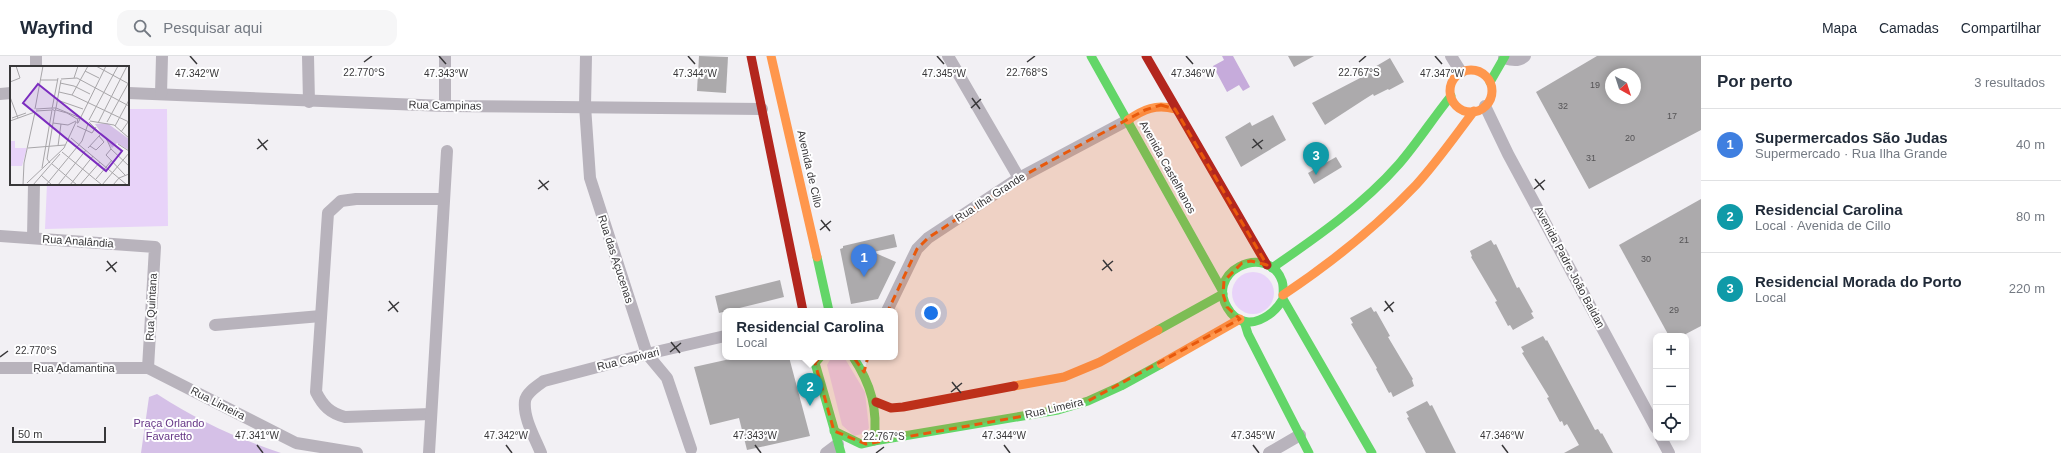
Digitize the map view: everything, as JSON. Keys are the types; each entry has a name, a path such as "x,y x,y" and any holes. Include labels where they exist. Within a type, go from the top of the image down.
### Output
{"main road":[{"path":"751,56 801,308"},
{"name":"Avenida de Cillo","path":"771,56 828,308"},
{"name":"Avenida Castelhanos","path":"1091,56 1223,292 1226,307 1242,320 1309,453"},
{"path":"1146,56 1175,109 1270,266 1281,280 1283,297 1372,453"},
{"path":"1242,320 1257,322 1265,319 1279,308 1283,297 1329,264 1376,225 1433,166 1480,109 1491,94 1490,82 1504,57"},
{"path":"1473,61 1465,71 1453,80 1450,91 1451,96 1459,108 1480,109"},
{"path":"1465,71 1482,74 1490,82"},
{"path":"876,402 891,408 903,407 1064,377 1100,362 1223,292 1228,274 1242,263 1256,262 1270,266 1311,241 1365,197 1398,164 1451,96"},
{"path":"1128,120 1154,106 1161,105 1175,109"},
{"name":"Rua Limeira","path":"874,442 1058,410 1088,401 1121,386 1242,320"},
{"path":"816,360 839,448"},
{"path":"856,360 864,372 876,402 877,421 874,442 869,453"},
{"path":"834,431 860,444 874,442"}],"street":[{"path":"161,94 162,56"},
{"path":"308,56 309,102"},
{"path":"445,56 445,106"},
{"name":"Rua das Açucenas","path":"586,56 585,106 590,178 647,354 667,378 692,452"},
{"path":"948,56 1019,178"},
{"path":"1451,56 1465,71"},
{"path":"1504,57 1512,61 1522,59 1525,56"},
{"path":"0,94 10,93"},
{"name":"Rua Campinas","path":"129,93 309,102 445,106 585,106 762,109"},
{"name":"Avenida Padre João Baldan","path":"1480,109 1508,154 1653,422"},
{"name":"Rua Ilha Grande","path":"888,308 916,249 928,238 1019,178 1128,120"},
{"path":"429,453 447,151"},
{"path":"33,237 34,185"},
{"path":"431,414 345,417 334,414 322,404 316,392 328,213 341,202 356,199 444,199"},
{"name":"Rua Analândia","path":"0,236 33,237 155,247"},
{"name":"Rua Quintana","path":"148,368 155,247"},
{"path":"215,324 322,316"},
{"name":"Rua Capivari","path":"541,453 526,415 525,400 533,389 544,381 647,354 722,337"},
{"path":"864,372 867,360"},
{"name":"Rua Adamantina","path":"0,368 148,368"},
{"name":"Rua Limeira","path":"148,368 296,443 358,453"},
{"path":"1269,453 1300,436"},
{"path":"1663,441 1670,453"},
{"path":"826,453 839,448"}],"highlighted area":[{"path":"1161,105 1175,109 1267,265 1251,261 1242,263 1224,281 1223,294 1227,307 1240,319 1088,401 1058,410 866,444 834,431 815,363 827,350 839,348 852,355 864,372 870,349 917,249 928,238 1019,178 1145,110"}],"shaded area":[{"path":"1222,56 1233,56 1250,87 1243,91 1239,85 1227,92 1213,66 1224,60"},
{"path":"129,109 167,109 168,226 45,229 47,185 129,185"},
{"path":"1249,272 1257,272 1268,278 1274,289 1274,297 1268,308 1257,314 1249,314 1238,308 1232,297 1232,289 1238,278"},
{"path":"830,360 846,360 865,392 869,428 865,433 854,436 842,425 827,365"}],"green space":[{"name":"Praça Orlando Favaretto","path":"157,394 217,428 281,453 141,453 149,397"}],"building":[{"path":"699,56 728,57 726,93 697,91"},
{"path":"1288,56 1314,56 1294,67"},
{"path":"1597,56 1701,56 1701,130 1589,189 1536,92"},
{"path":"1390,58 1404,82 1374,96 1373,94 1325,125 1312,103 1362,77 1361,75"},
{"path":"1273,115 1286,140 1241,167 1225,137 1250,122 1252,126"},
{"path":"1336,157 1342,167 1314,184 1308,173"},
{"path":"1701,199 1701,326 1688,333 1667,333 1619,245"},
{"path":"894,234 897,247 873,252 896,262 878,299 851,304 840,249 843,248 843,246"},
{"path":"1491,240 1494,245 1496,244 1517,288 1519,287 1533,312 1531,313 1534,318 1513,330 1510,325 1508,326 1495,302 1497,301 1471,257 1470,251"},
{"path":"780,280 784,297 739,308 722,308 722,312 719,313 715,296"},
{"path":"1371,307 1374,312 1376,311 1390,336 1388,337 1413,379 1414,386 1393,397 1391,392 1389,393 1376,369 1377,368 1351,324 1353,323 1350,318"},
{"path":"1543,336 1546,341 1547,340 1595,430 1598,429 1601,434 1602,433 1613,453 1564,453 1579,445 1567,424 1564,426 1562,421 1560,422 1547,398 1549,397 1522,353 1524,352 1521,347"},
{"path":"726,360 790,360 810,436 747,450 739,418 710,425 694,367"},
{"path":"1427,401 1430,406 1432,405 1456,453 1426,453 1407,418 1409,417 1406,412"}],"traffic: fast":[{"path":"1091,56 1222,290"},
{"path":"1490,82 1505,56"},
{"path":"1272,268 1339,220 1385,179 1406,156 1451,96"},
{"path":"817,257 828,308"},
{"path":"1283,299 1267,316 1260,320 1245,322 1238,319 1231,313 1223,298 1224,285 1229,274 1239,267 1251,263 1264,263 1274,269 1283,283 1283,299 1372,453"},
{"path":"1158,330 1223,294"},
{"path":"1244,321 1248,334 1309,453"},
{"path":"818,360 815,363 841,453"},
{"path":"834,431 861,444 874,441 875,418 872,397 869,387 855,360"},
{"path":"874,441 1058,410 1088,401 1121,386 1161,364"}],"traffic: slow":[{"path":"771,56 817,257"},
{"path":"1471,70 1486,76 1492,91 1486,106 1471,112 1456,106 1450,91 1456,76 1471,70"},
{"path":"1128,120 1150,108 1162,107 1175,109"},
{"path":"1283,295 1352,244 1401,200 1416,185 1446,149 1474,111"},
{"path":"1161,364 1240,319"},
{"path":"1014,386 1064,377 1100,362 1158,330"}],"traffic: jam":[{"path":"751,56 802,308"},
{"path":"1146,56 1267,265"},
{"path":"876,402 891,408 903,407 1014,386"}],"place":[{"name":"Residencial Morada do Porto","path":"1316,175"},
{"name":"Supermercados São Judas","path":"864,277"},
{"name":"Residencial Carolina","path":"810,406"}]}
